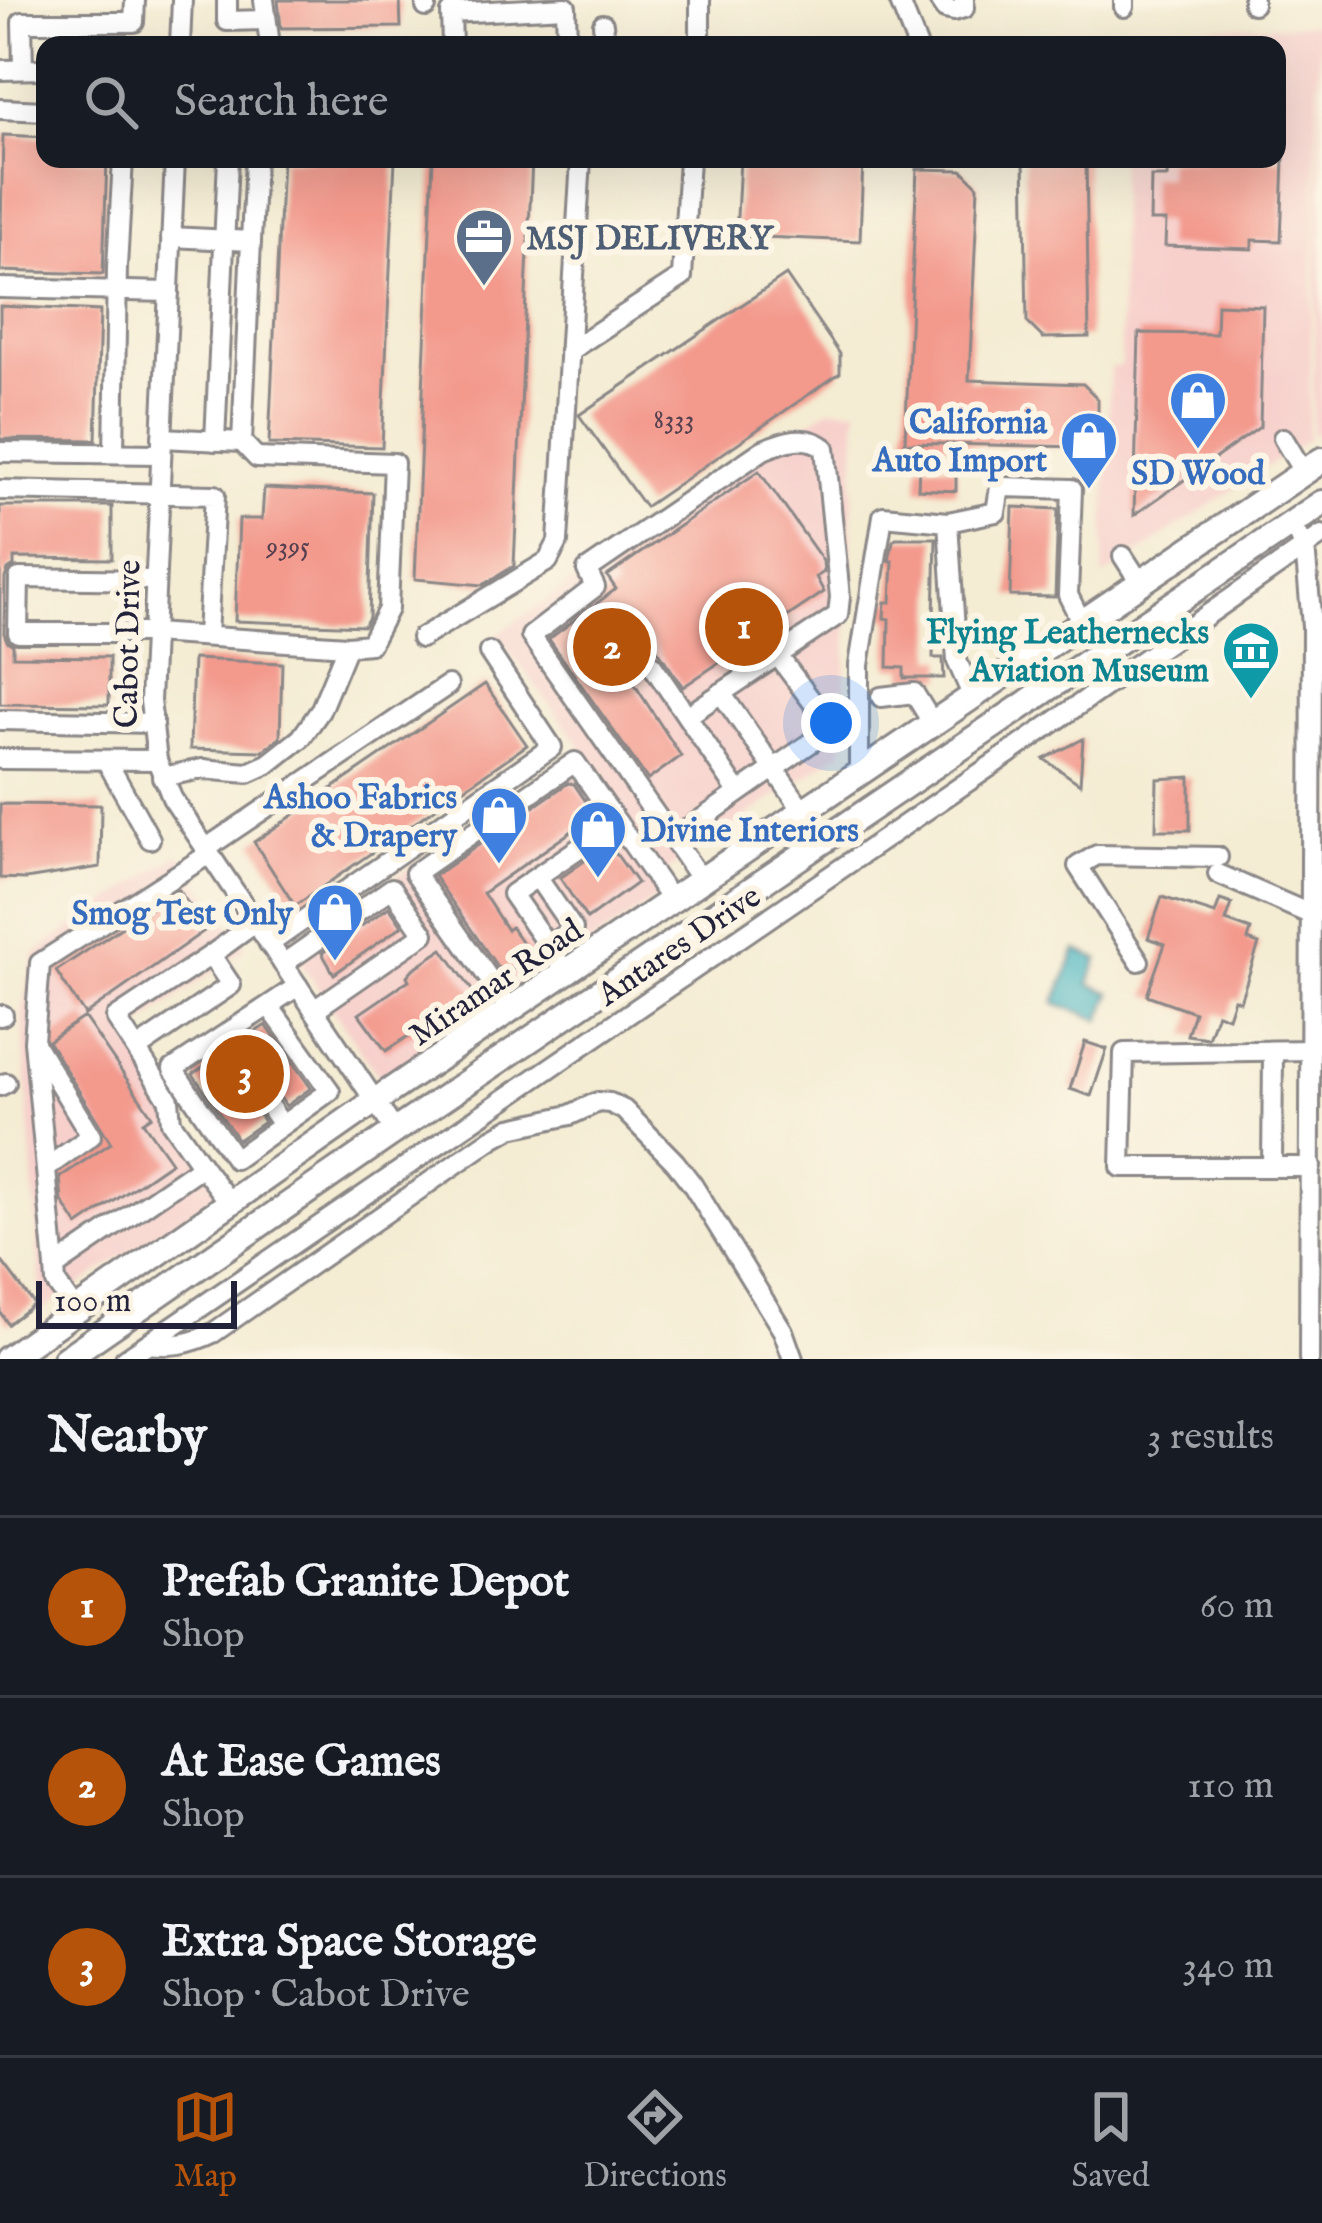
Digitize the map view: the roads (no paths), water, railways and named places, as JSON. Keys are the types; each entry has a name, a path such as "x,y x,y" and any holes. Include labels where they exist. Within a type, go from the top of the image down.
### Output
{"main road":[{"name":"Miramar Road","path":"3,1358 1313,466"},
{"name":"Miramar Road","path":"65,1359 1322,503"}],"street":[{"path":"23,69 22,22 134,22 135,0"},
{"path":"180,36 182,0"},
{"path":"226,0 227,21 264,10"},
{"path":"700,0 700,36"},
{"path":"939,0 945,9 954,11 964,8 964,0"},
{"path":"898,1 913,36"},
{"path":"452,36 450,6 565,4 567,36"},
{"path":"603,24 604,36"},
{"path":"0,70 36,69"},
{"path":"0,109 36,111"},
{"path":"114,454 123,168"},
{"name":"Cabot Drive","path":"175,168 150,701 160,769 172,798 395,1131"},
{"path":"215,441 229,168"},
{"path":"242,442 255,168"},
{"path":"421,638 548,561 558,542 580,168"},
{"path":"569,351 682,277 688,168"},
{"path":"171,237 251,241"},
{"path":"0,288 169,292"},
{"path":"1283,438 1313,466"},
{"path":"687,716 838,615 825,448 814,440 784,440 764,450 587,570 595,587 531,636 702,880"},
{"path":"0,452 114,454 215,441 242,442 257,458 394,463 388,609 370,644 153,633 18,633 19,578 155,580"},
{"path":"859,775 859,665 883,516 948,522 996,512 1000,487 1072,489 1068,596 1082,623"},
{"path":"0,490 215,495 207,635"},
{"path":"948,522 957,661 973,698"},
{"path":"1290,525 1314,540 1317,625 1311,1050 1316,1276 1309,1359"},
{"name":"Antares Drive","path":"125,1359 1314,540"},
{"path":"1123,556 1141,584"},
{"path":"0,759 106,760 160,769 248,773 301,738 320,711 347,646"},
{"path":"269,944 552,747 489,652"},
{"path":"673,839 832,728 778,656"},
{"path":"652,664 738,791"},
{"path":"76,1311 56,1283 34,1041 40,964 448,685"},
{"path":"721,693 804,812"},
{"path":"880,697 914,693 933,724"},
{"path":"0,720 153,723"},
{"path":"106,760 150,839"},
{"path":"283,964 575,762 672,901"},
{"path":"566,972 512,894 617,822"},
{"path":"1139,962 1078,866 1097,855 1218,865 1312,915"},
{"path":"415,873 511,1010"},
{"path":"536,878 573,929 548,946"},
{"path":"314,1010 424,934 392,888"},
{"path":"230,1203 171,1122 169,1100 116,1018 255,922"},
{"path":"136,1049 231,986 211,955"},
{"path":"269,1006 330,1091 235,1159 173,1070 298,986"},
{"path":"222,1037 282,1125"},
{"path":"34,1041 91,1136 46,1168"},
{"path":"1311,1050 1124,1053 1121,1167 1311,1167"},
{"path":"1272,1167 1273,1051"},
{"path":"147,1344 192,1343 213,1333 493,1138 598,1102 624,1110 692,1184 782,1331 794,1359"},
{"path":"55,1267 202,1166"}],"water":[{"path":"1076,950 1098,959 1089,984 1111,993 1101,1020 1055,1003"}],"place":[{"name":"MSJ DELIVERY","path":"484,288"},
{"name":"SD Wood","path":"1198,451"},
{"name":"California Auto Import","path":"1089,491"},
{"name":"Prefab Granite Depot","path":"744,627"},
{"name":"At Ease Games","path":"612,647"},
{"name":"Flying Leathernecks Aviation Museum","path":"1251,701"},
{"name":"Ashoo Fabrics & Drapery","path":"499,866"},
{"name":"Divine Interiors","path":"598,880"},
{"name":"Smog Test Only","path":"335,963"},
{"name":"Extra Space Storage","path":"245,1074"}]}
